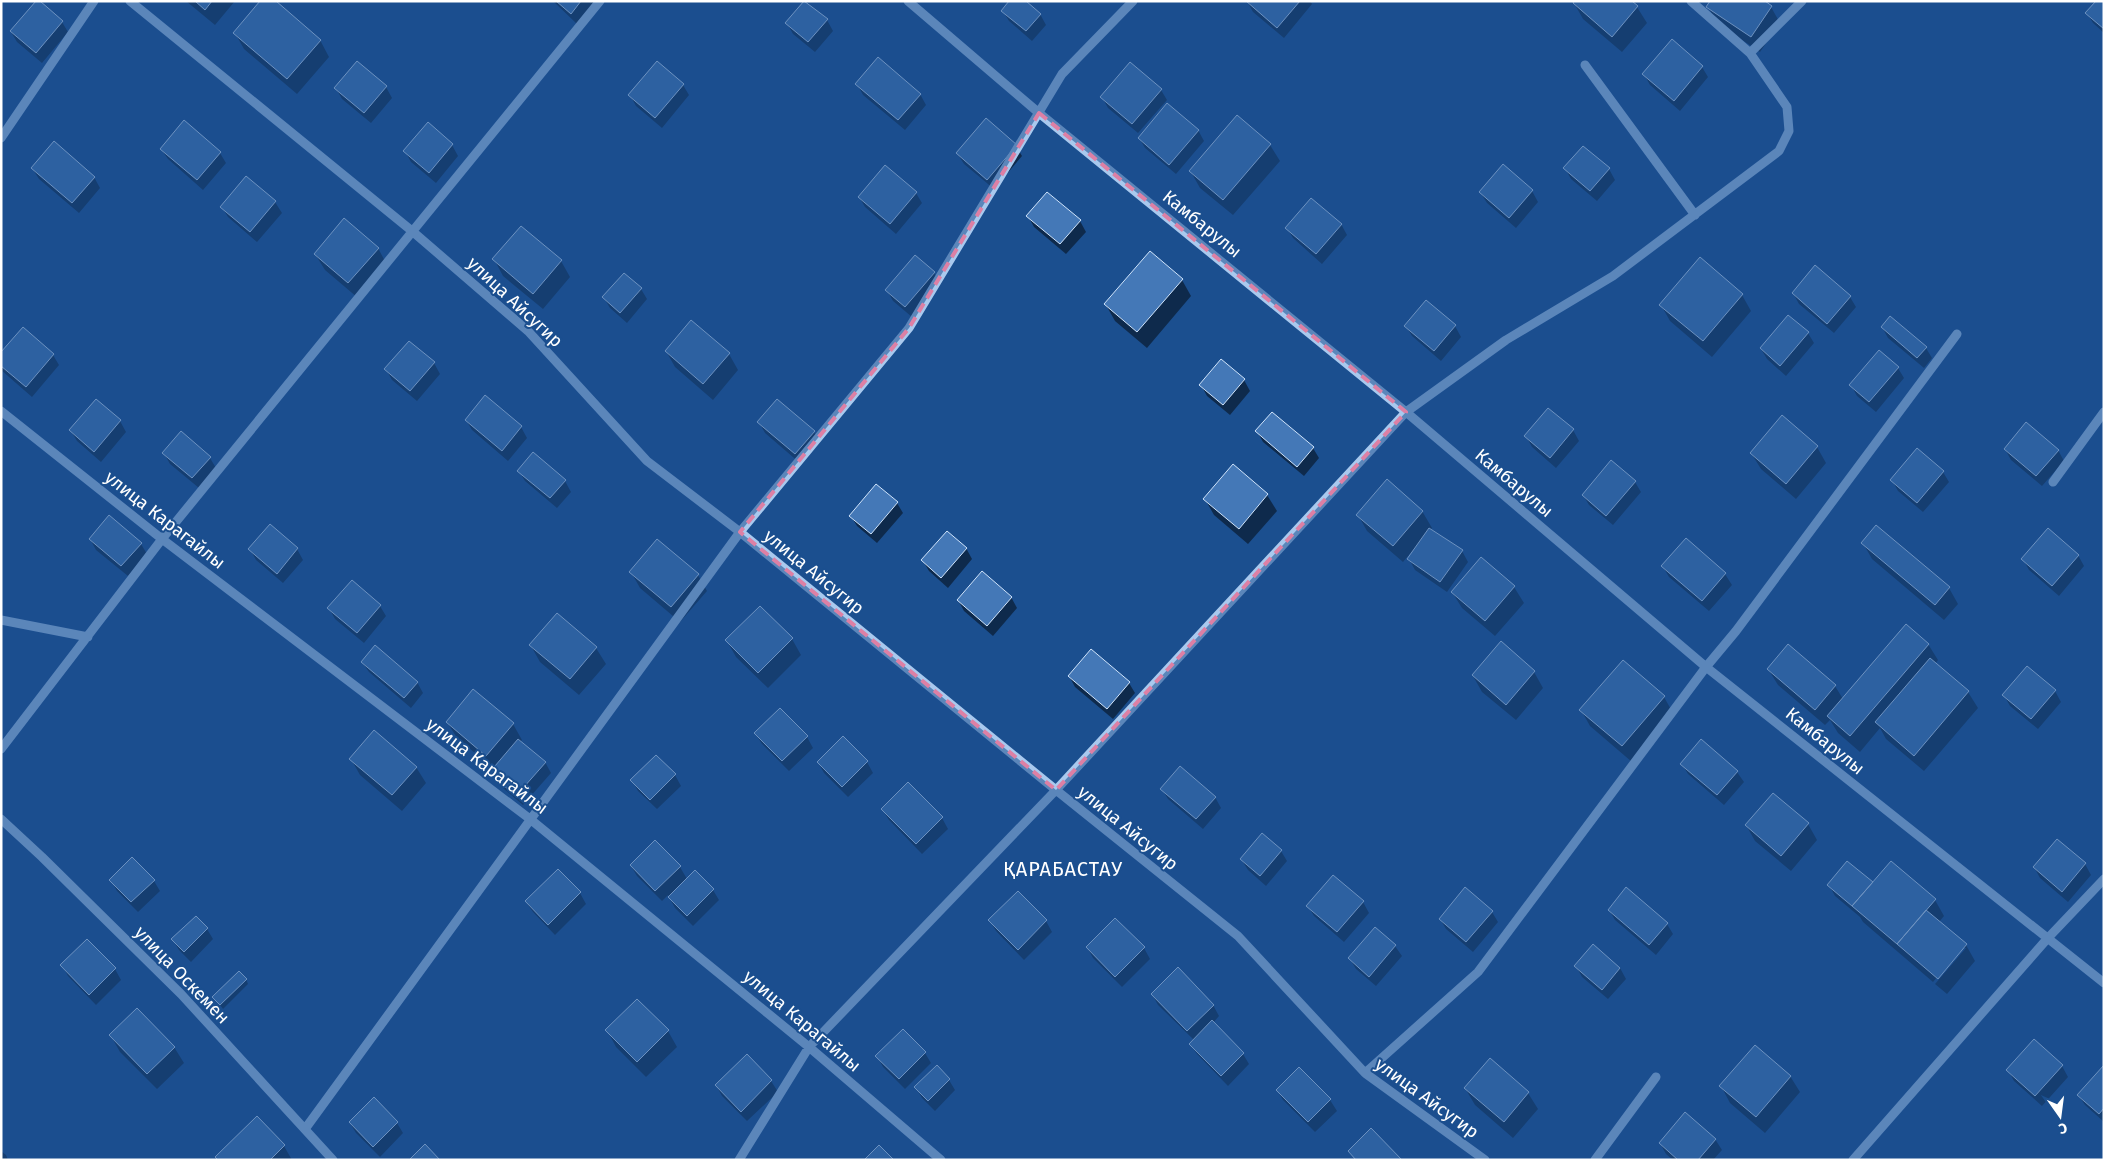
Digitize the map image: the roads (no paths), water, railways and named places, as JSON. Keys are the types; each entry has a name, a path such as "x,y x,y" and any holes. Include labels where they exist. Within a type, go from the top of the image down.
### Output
{"street":[{"path":"1,138 94,1"},
{"name":"улица Айсугир","path":"130,1 412,231 528,331 647,461 740,532 1238,936 1365,1073 1485,1160"},
{"path":"1,749 162,539 600,1"},
{"name":"Камбарулы","path":"908,1 1039,112 1406,412 1706,667 2104,983"},
{"path":"305,1129 740,532 909,328 1062,74 1134,1"},
{"path":"739,1160 809,1047 1056,790 1406,412 1506,340 1613,276 1779,151 1789,131 1787,107 1750,53 1691,1"},
{"path":"1750,53 1802,1"},
{"path":"1585,65 1695,215"},
{"path":"1365,1073 1478,972 1706,667 1736,631 1956,334"},
{"name":"улица Карагайлы","path":"1,411 162,539 530,819 809,1047 941,1160"},
{"path":"2053,482 2104,412"},
{"path":"1,620 88,637"},
{"name":"улица Оскемен","path":"1,819 181,994 333,1160"},
{"path":"1853,1160 2047,939 2104,879"},
{"path":"1595,1160 1656,1077"}],"district":[{"name":"ҚАРАБАСТАУ","path":"1063,869"}]}
